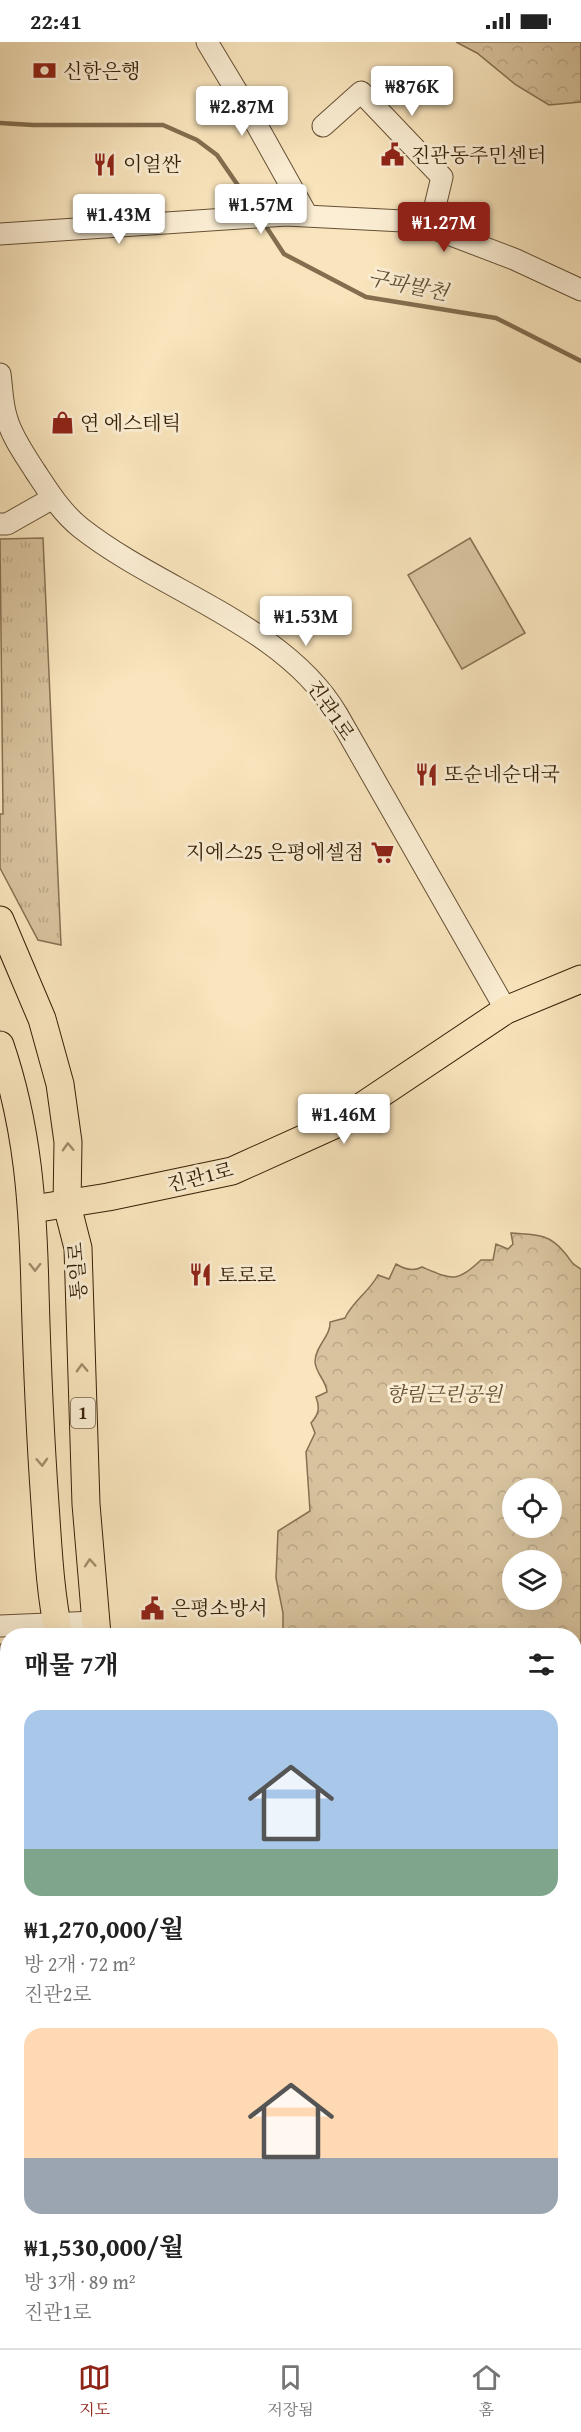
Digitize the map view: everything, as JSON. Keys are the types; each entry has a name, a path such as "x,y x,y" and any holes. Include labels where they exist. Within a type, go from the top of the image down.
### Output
{"main road":[{"name":"통일로","path":"0,920 42,1020 60,1084 68,1142 67,1205 78,1248 86,1504 96,1628"},
{"name":"진관1로","path":"33,1209 67,1205 232,1171 334,1125 506,1010 581,979"},
{"name":"통일로","path":"0,1045 14,1084 27,1151 33,1209 42,1460 58,1628"}],"street":[{"path":"207,42 254,120 297,215"},
{"path":"323,126 361,92 442,177 430,227"},
{"path":"0,234 234,217 297,215 403,221 430,227 514,259 581,290"},
{"name":"진관1로","path":"0,374 7,420 24,454 52,498 80,527 137,567 248,629 285,654 317,685 332,706 506,1010"},
{"path":"0,524 7,524 52,498"},
{"path":"0,1626 39,1628"}],"green space":[{"path":"456,42 581,42 581,102 549,105 516,85 477,53"},
{"path":"43,538 61,945 38,940 0,868 0,814 3,814 0,539"},
{"path":"470,538 525,633 462,669 408,575"},
{"name":"향림근린공원","path":"511,1233 546,1238 558,1246 572,1263 581,1269 581,1628 283,1628 283,1613 276,1578 278,1531 310,1511 306,1452 315,1433 311,1423 318,1411 316,1397 327,1392 315,1362 317,1351 328,1332 330,1322 345,1318 378,1275 389,1279 396,1264 409,1269 422,1267 448,1277 460,1276 481,1260 493,1260 496,1244 508,1249 513,1244"}],"waterway":[{"name":"구파발천","path":"0,123 163,125 197,140 217,155 255,210"},
{"name":"구파발천","path":"263,222 284,254 366,297 496,318 581,361"}],"place":[{"name":"신한은행","path":"45,71"},
{"name":"진관동주민센터","path":"393,155"},
{"name":"이얼싼","path":"105,164"},
{"name":"연 에스테틱","path":"62,423"},
{"name":"또순네순대국","path":"426,774"},
{"name":"지에스25 은평에셀점","path":"382,852"},
{"name":"토로로","path":"200,1275"},
{"name":"은평소방서","path":"153,1608"}]}
